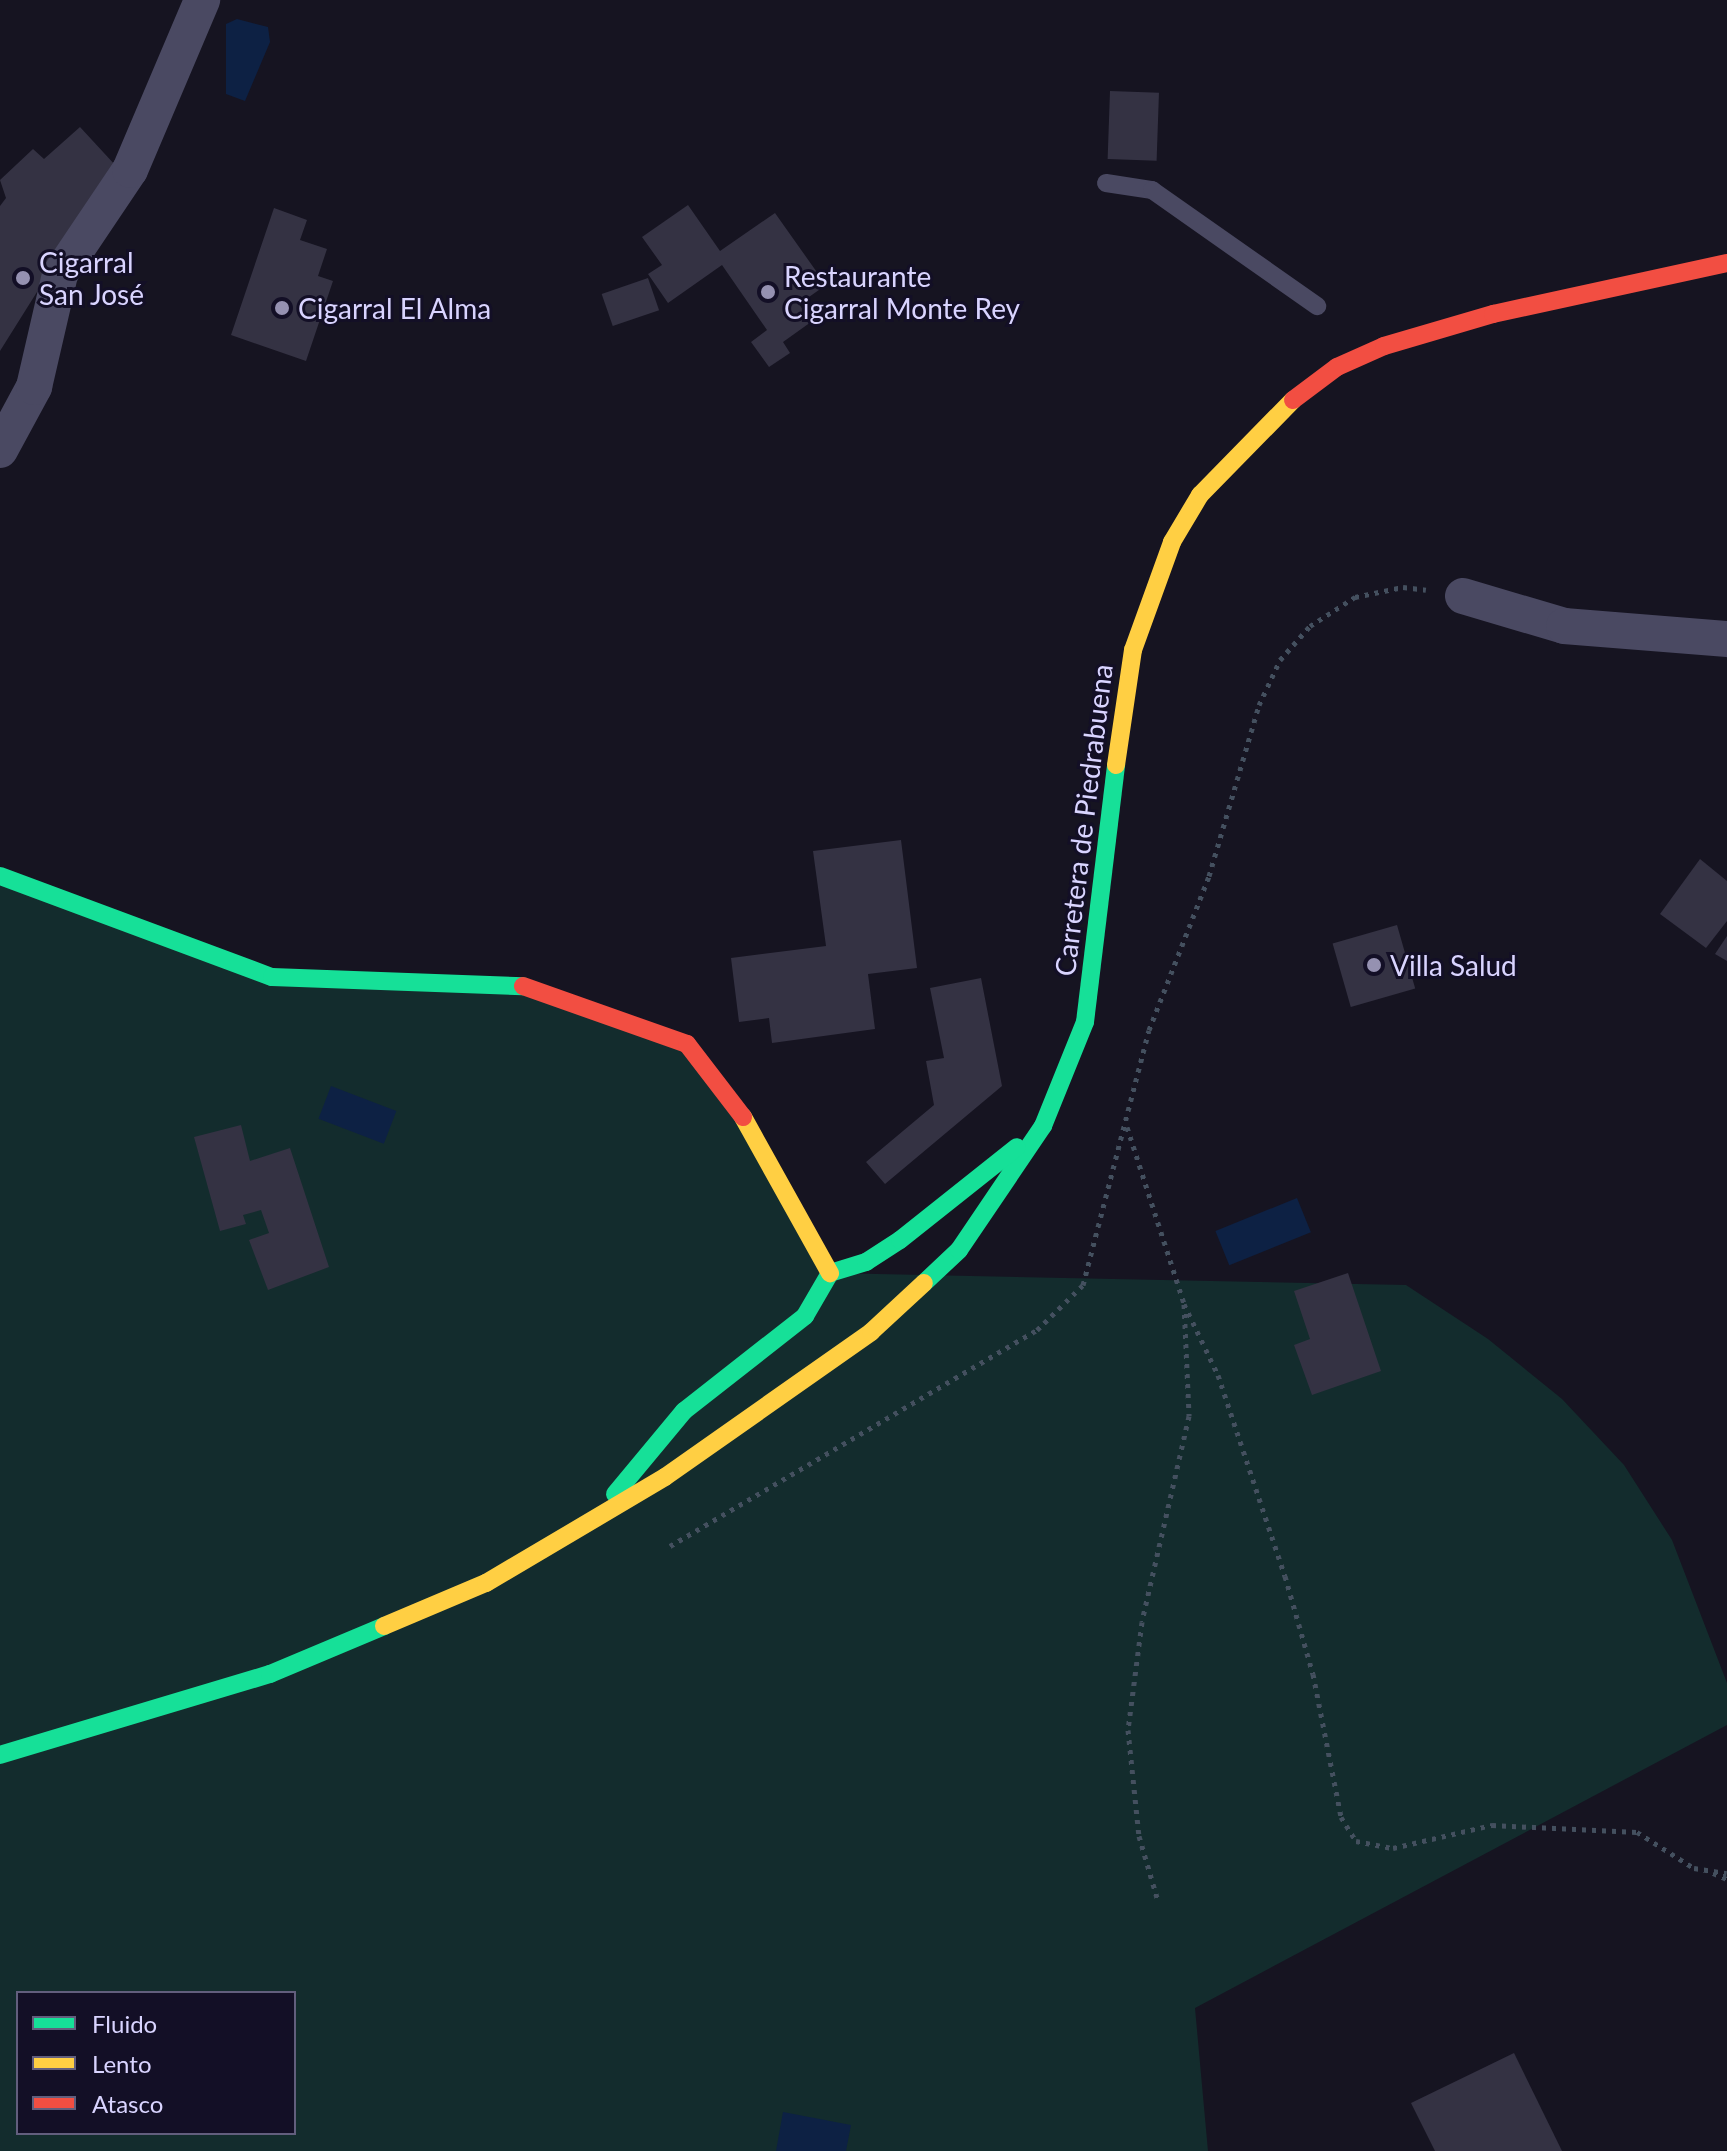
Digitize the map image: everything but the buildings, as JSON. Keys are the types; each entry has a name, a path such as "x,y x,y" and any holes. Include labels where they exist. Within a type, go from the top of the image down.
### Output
{"main road":[{"name":"Carretera de Piedrabuena","path":"0,1755 189,1701 334,1650 486,1583 587,1526 804,1384 915,1293 959,1250 1043,1126 1085,1022 1133,650 1172,542 1200,495 1287,404 1337,367 1384,346 1479,317 1727,263"},
{"path":"0,876 272,977 529,986 687,1044 747,1122 830,1273"},
{"path":"587,1526 684,1411 805,1316 830,1273 866,1262 900,1240 1043,1126"}],"street":[{"path":"0,450 34,387 60,274 130,170 202,0"},
{"path":"1463,596 1564,626 1727,639"}],"lane":[{"path":"1106,183 1152,190 1317,306"}],"path":[{"path":"1127,1126 1184,1304 1218,1375 1285,1576 1313,1674 1341,1817 1356,1841 1393,1848 1492,1825 1637,1832 1705,1870 1727,1876"},
{"path":"1158,1901 1139,1836 1128,1730 1142,1622 1189,1416 1184,1304"}],"green space":[{"path":"0,876 272,977 529,986 687,1044 830,1273 1406,1285 1488,1339 1562,1399 1624,1465 1672,1540 1727,1683 1727,1725 1195,2008 1208,2151 0,2151"}],"water":[{"path":"237,19 268,27 270,42 245,101 226,94 226,24"},
{"path":"331,1086 396,1111 384,1144 318,1119"},
{"path":"1297,1198 1311,1232 1229,1265 1215,1231"},
{"path":"783,2112 851,2125 846,2151 776,2151"}],"traffic: fast":[{"path":"924,1283 959,1250 1043,1126 1085,1022 1116,765"},
{"path":"0,876 272,977 523,986"},
{"path":"615,1494 684,1411 805,1316 830,1273 866,1262 900,1240 1017,1147"},
{"path":"0,1755 270,1674 384,1626"}],"traffic: slow":[{"path":"1116,765 1133,650 1172,542 1200,495 1293,400"},
{"path":"743,1117 830,1273"},
{"path":"384,1626 486,1583 665,1477 871,1332 924,1283"}],"traffic: jam":[{"path":"1293,400 1337,367 1384,346 1493,314 1727,263"},
{"path":"523,986 687,1044 743,1117"}],"place":[{"name":"Cigarral San José","path":"23,278"},
{"name":"Restaurante Cigarral Monte Rey","path":"768,292"},
{"name":"Cigarral El Alma","path":"282,308"},
{"name":"Villa Salud","path":"1374,965"}]}
